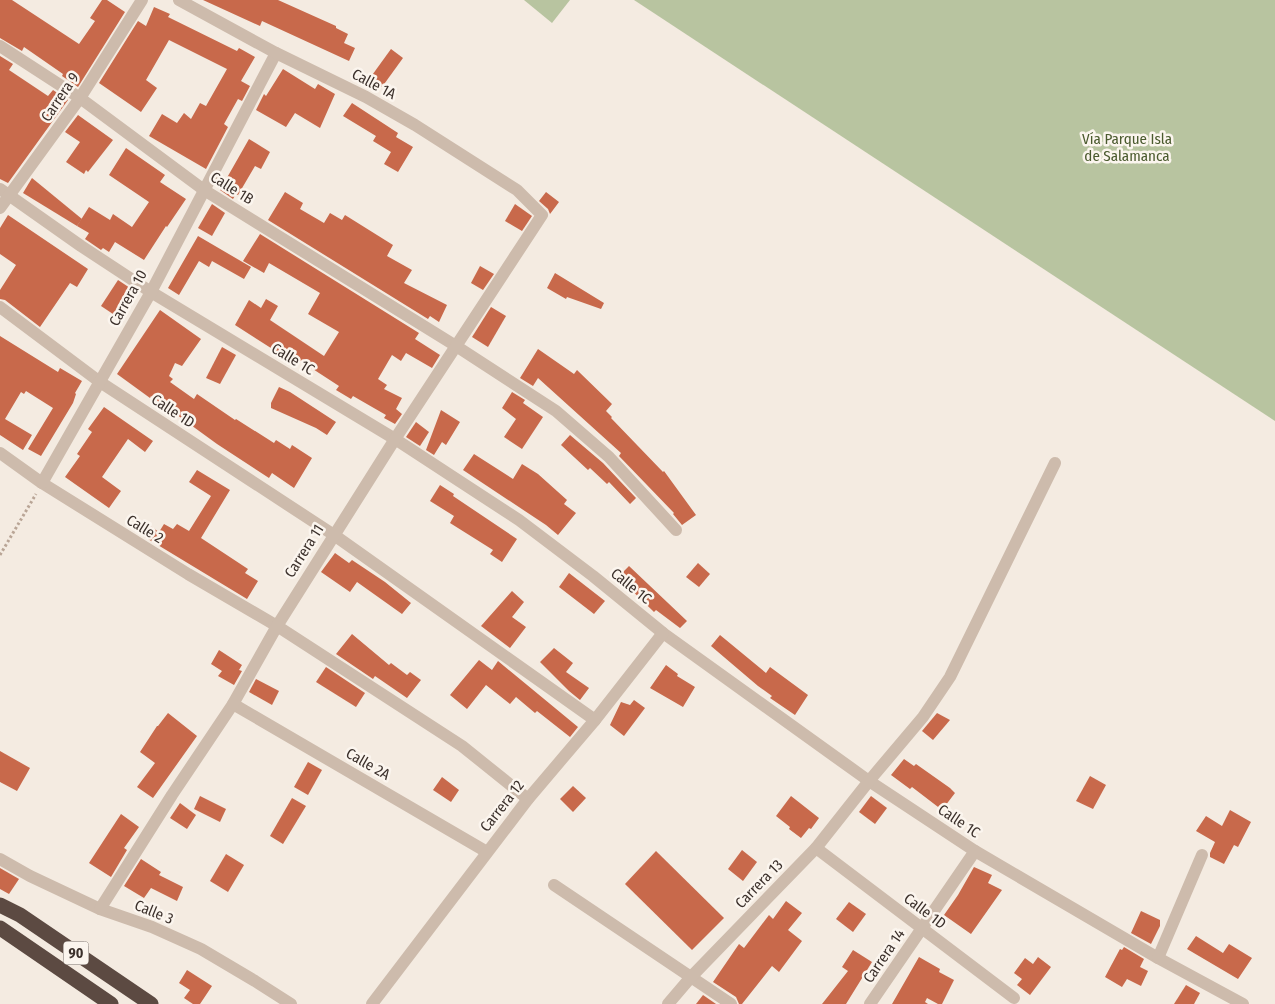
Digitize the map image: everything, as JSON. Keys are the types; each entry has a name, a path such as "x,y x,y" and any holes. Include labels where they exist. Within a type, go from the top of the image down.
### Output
{"highway":[{"name":"90","path":"0,905 20,915 151,1004"},
{"name":"90","path":"0,928 111,1004"}],"street":[{"name":"Carrera 9","path":"0,208 5,192 80,98 142,0"},
{"name":"Calle 1A","path":"179,0 276,53 366,97 415,125 516,190 542,215"},
{"name":"Calle 1B","path":"0,46 80,98 204,190 456,346 556,411 609,457 676,530"},
{"name":"Carrera 10","path":"42,483 151,292 276,53"},
{"name":"Calle 1C","path":"5,192 81,246 151,292 395,439 519,520 593,576 663,633 868,781 975,851 1158,958 1243,1004"},
{"name":"Carrera 11","path":"100,909 172,795 233,704 277,626 395,439 542,215"},
{"name":"Calle 1D","path":"0,307 100,382 334,535 595,720"},
{"name":"Calle 2","path":"0,453 42,483 188,574 277,626 462,746 528,799"},
{"name":"Carrera 13","path":"668,1004 691,977 816,848 868,781 923,717 943,689 1055,463"},
{"name":"Carrera 12","path":"372,1004 528,799 595,720 663,633"},
{"name":"Calle 2A","path":"233,704 487,852"},
{"name":"Calle 1D","path":"816,848 1014,998"},
{"name":"Carrera 14","path":"870,1004 975,851"},
{"path":"1158,958 1202,855"},
{"name":"Calle 3","path":"0,859 30,876 100,909 152,927 201,950 255,980 291,1004"},
{"path":"554,885 731,1004"}],"path":[{"path":"0,555 42,483"}],"green space":[{"path":"524,0 570,0 552,23"},
{"name":"Vía Parque Isla de Salamanca","path":"634,0 1275,0 1275,421"}],"building":[{"path":"0,0 12,0 79,44 95,21 90,18 102,0 107,0 125,12 78,87 62,76 63,74 24,47 22,51 0,38"},
{"path":"203,0 278,0 336,26 336,28 348,34 344,43 355,48 349,61 262,21 260,26"},
{"path":"154,7 170,14 168,17 237,51 239,48 255,57 241,81 250,86 242,101 238,99 224,124 228,127 206,169 149,136 162,114 177,123 184,113 191,119 200,103 206,106 227,69 169,40 146,80 157,88 141,112 99,83 138,21 146,26"},
{"path":"391,49 403,58 382,87 370,78"},
{"path":"0,56 13,64 9,70 48,96 53,90 68,100 8,183 0,179"},
{"path":"283,69 315,89 318,84 335,94 320,128 295,113 286,127 256,110 264,94 266,96"},
{"path":"352,103 398,133 396,137 413,147 398,172 384,164 391,152 373,141 376,136 343,116"},
{"path":"78,115 113,140 88,172 86,170 84,174 66,162 80,142 65,132"},
{"path":"249,139 270,152 261,169 255,166 238,195 236,194 233,199 220,190"},
{"path":"126,148 165,175 160,182 186,199 144,260 115,242 109,252 103,248 101,250 85,239 89,233 77,226 89,207 110,220 113,214 132,227 149,202 109,175"},
{"path":"32,178 82,219 77,226 23,193"},
{"path":"285,192 303,203 300,209 324,223 330,213 342,220 345,215 393,245 387,256 412,270 404,283 447,305 439,322 430,316 428,319 268,220"},
{"path":"546,192 559,202 550,214 548,209 539,201"},
{"path":"212,204 225,213 212,236 198,228"},
{"path":"515,204 532,216 522,231 505,221"},
{"path":"8,215 88,269 77,287 70,283 40,327 5,300 0,299 0,290 16,265 0,254 0,228"},
{"path":"260,234 419,333 415,339 440,355 432,368 406,353 401,361 392,355 378,379 387,385 384,389 402,398 396,409 402,414 395,424 384,418 386,415 353,396 351,399 336,390 339,386 299,360 296,364 235,325 249,300 261,308 266,299 278,306 270,320 324,356 339,332 308,314 320,293 269,263 264,273 243,261"},
{"path":"198,236 251,267 244,279 212,261 209,267 199,261 179,295 168,288"},
{"path":"480,266 494,274 483,290 471,283"},
{"path":"555,273 604,303 601,309 567,297 566,299 547,288"},
{"path":"118,280 133,290 116,316 101,306"},
{"path":"491,307 506,316 488,347 472,337"},
{"path":"160,310 201,339 182,366 175,363 169,376 173,379 170,382 194,399 197,394 235,420 274,443 276,440 290,449 292,445 312,458 294,488 272,473 269,478 117,374"},
{"path":"0,336 58,372 60,368 82,381 75,393 73,403 41,456 28,449 53,408 26,391 24,394 21,392 5,419 32,435 23,450 0,435"},
{"path":"222,347 236,355 220,384 206,378"},
{"path":"538,349 574,374 577,370 612,404 606,411 611,418 664,471 696,515 682,525 674,513 619,456 621,453 538,378 533,386 520,378"},
{"path":"279,387 336,422 327,435 316,428 271,408 271,403"},
{"path":"512,392 525,400 523,403 543,417 522,449 504,437 516,419 502,408"},
{"path":"104,407 153,441 145,452 128,439 102,477 121,491 109,508 65,477 80,456 77,454 92,432 88,429"},
{"path":"441,410 460,422 446,445 442,442 434,455 426,450"},
{"path":"416,422 429,432 420,446 406,437"},
{"path":"570,435 603,463 636,498 630,504 609,482 607,484 590,468 588,470 561,445"},
{"path":"474,454 513,479 522,464 538,474 567,500 564,504 576,513 558,535 463,470"},
{"path":"197,470 230,490 201,538 248,569 245,573 258,581 247,599 143,536 150,526 159,532 164,524 173,529 177,524 189,531 211,496 189,482"},
{"path":"440,485 454,494 453,496 517,539 502,562 490,554 493,550 450,523 454,516 430,501"},
{"path":"335,553 349,563 352,560 385,582 411,603 402,614 357,582 350,592 321,572"},
{"path":"698,563 710,574 699,587 686,577"},
{"path":"629,566 687,621 680,628 656,610 654,612 618,577"},
{"path":"569,573 605,601 594,614 559,587"},
{"path":"512,591 524,602 512,617 526,627 510,648 481,626"},
{"path":"352,634 389,665 391,663 407,675 410,672 421,680 407,698 375,676 373,679 336,654"},
{"path":"720,635 766,673 770,667 808,695 795,715 770,698 772,696 711,646"},
{"path":"554,648 573,663 566,672 589,688 580,700 540,662"},
{"path":"219,650 242,665 239,670 242,671 234,685 218,676 222,671 211,664"},
{"path":"479,660 492,670 498,661 578,727 570,737 537,711 535,713 516,697 510,704 486,685 467,709 450,695"},
{"path":"666,665 678,674 677,676 695,687 683,707 650,688"},
{"path":"326,667 365,693 356,707 316,682"},
{"path":"256,679 279,691 272,705 249,692"},
{"path":"634,700 645,708 624,736 610,725 621,702 630,705"},
{"path":"168,713 197,736 153,798 137,787 155,763 140,752"},
{"path":"937,713 950,720 933,740 922,731"},
{"path":"0,751 30,768 17,791 0,782"},
{"path":"904,759 914,766 916,764 955,793 942,810 912,787 910,789 891,775"},
{"path":"308,762 322,770 308,795 294,787"},
{"path":"1090,776 1106,785 1093,809 1076,801"},
{"path":"442,777 459,790 451,802 433,790"},
{"path":"573,786 586,798 573,812 560,799"},
{"path":"200,796 226,809 220,822 194,809"},
{"path":"791,796 819,818 801,838 776,816"},
{"path":"871,796 887,808 875,824 859,812"},
{"path":"292,798 306,806 283,844 270,836"},
{"path":"180,803 196,815 187,829 170,818"},
{"path":"1230,810 1251,822 1238,847 1234,845 1224,864 1210,857 1215,842 1196,831 1206,816 1222,826"},
{"path":"121,814 139,827 124,848 127,850 111,877 89,863"},
{"path":"742,850 757,862 743,881 728,869"},
{"path":"656,851 724,918 692,950 625,884"},
{"path":"226,854 244,865 228,892 210,881"},
{"path":"141,859 161,872 159,875 183,887 177,901 151,888 144,898 124,886"},
{"path":"974,867 992,875 988,883 1002,890 971,934 944,915"},
{"path":"0,868 19,879 9,894 0,889"},
{"path":"786,901 802,913 788,930 802,941 779,972 772,966 742,1004 739,1004 736,997 713,982 739,944 744,948 769,915 773,919"},
{"path":"849,902 866,914 853,932 836,919"},
{"path":"1141,911 1160,920 1160,926 1151,944 1131,933"},
{"path":"1196,936 1223,953 1229,944 1252,958 1238,979 1187,949"},
{"path":"1124,947 1144,959 1140,967 1148,971 1141,986 1127,979 1122,987 1105,977 1120,949 1122,950"},
{"path":"853,950 872,962 846,1004 822,1004 848,971 842,967"},
{"path":"919,957 940,969 939,972 954,980 942,1004 927,998 925,1002 928,1004 892,1004"},
{"path":"1038,957 1051,967 1030,995 1017,985 1022,979 1014,973 1025,958 1033,964"},
{"path":"187,970 212,986 200,1004 193,1004 184,998 190,990 179,983"},
{"path":"1186,985 1200,993 1194,1004 1174,1004"},
{"path":"703,995 716,1004 696,1004"}]}
